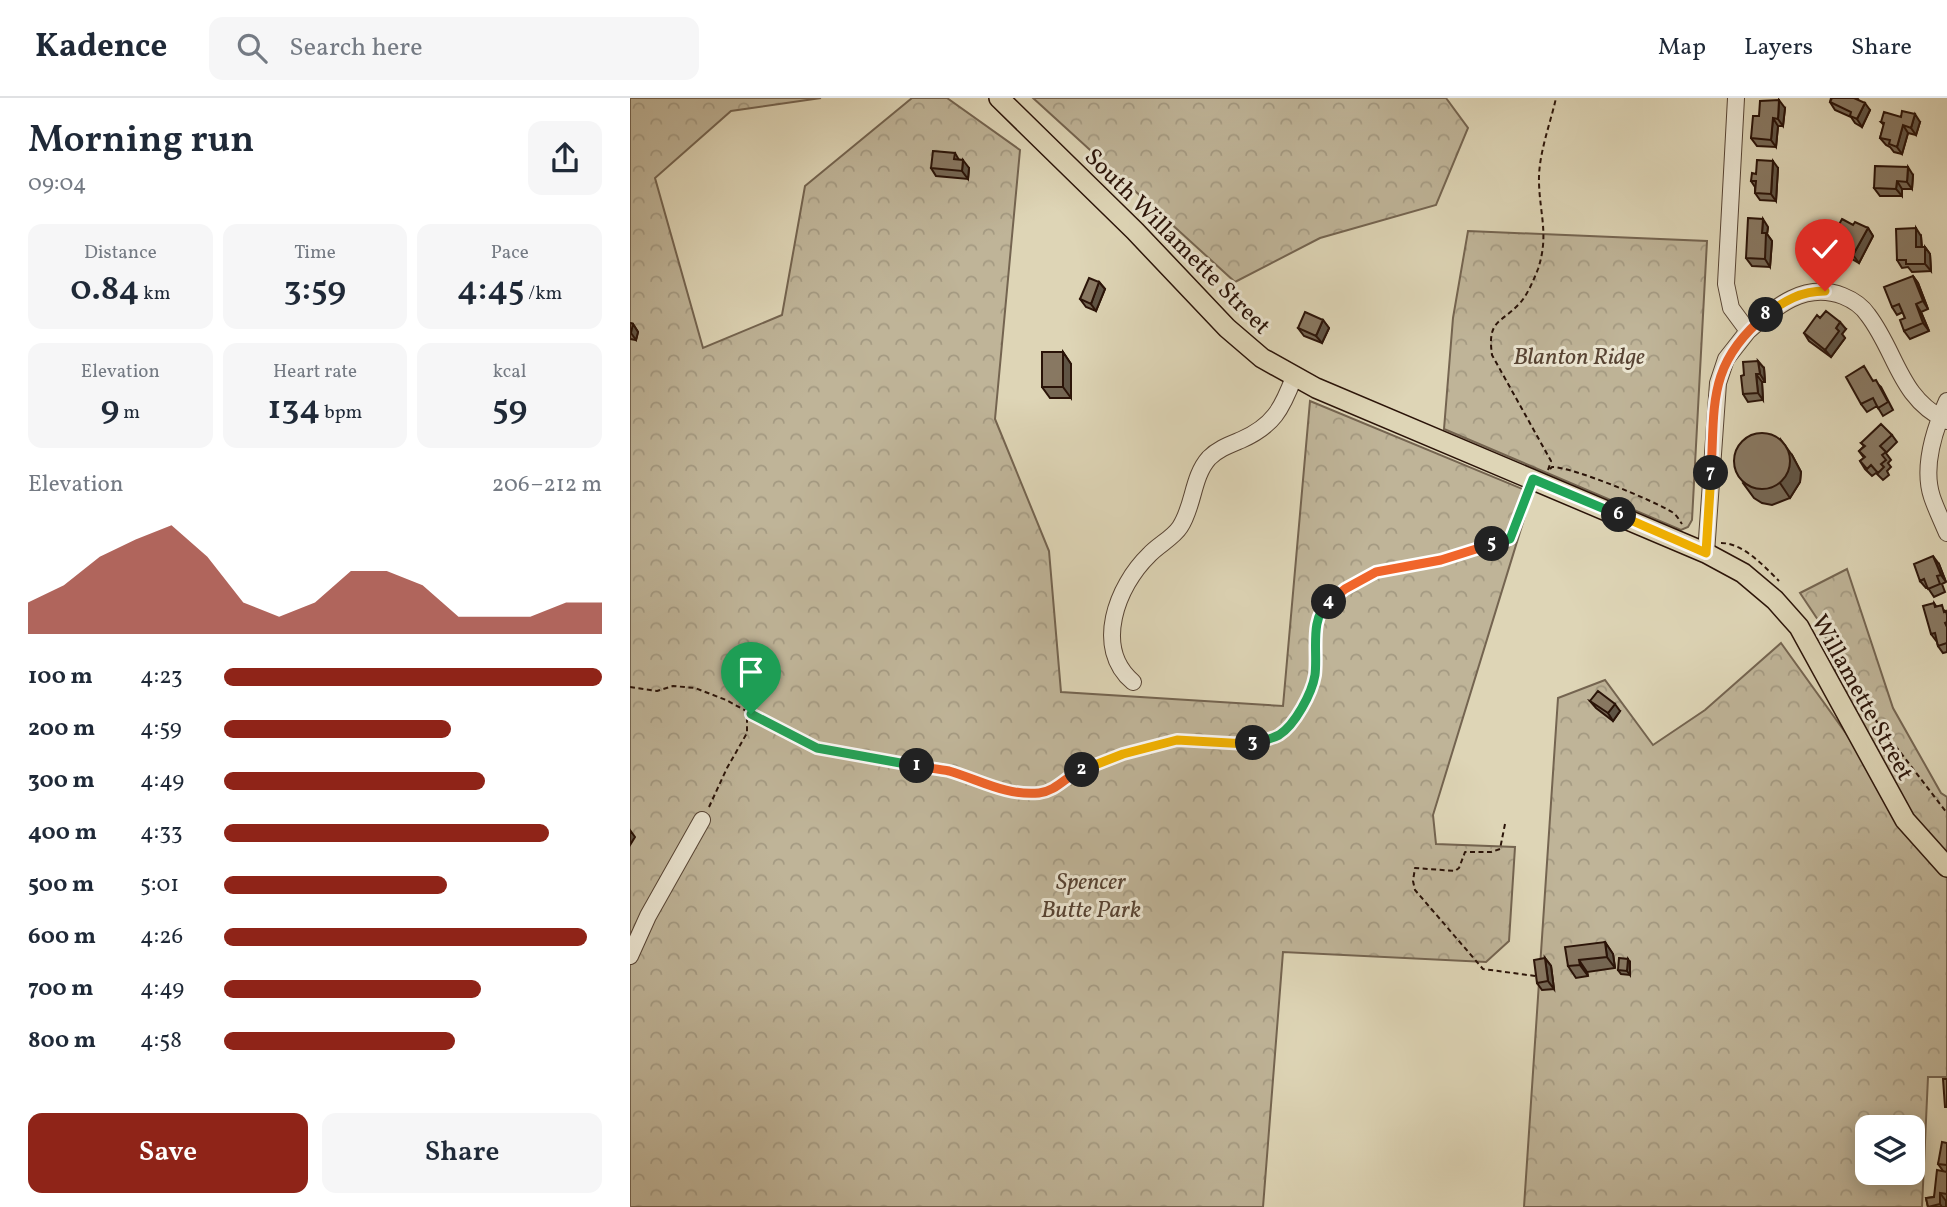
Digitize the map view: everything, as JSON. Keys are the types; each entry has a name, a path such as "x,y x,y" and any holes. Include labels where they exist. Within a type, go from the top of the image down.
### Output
{"main road":[{"name":"South Willamette Street","path":"999,98 1135,231 1227,328 1262,358 1294,377 1538,481"},
{"name":"Willamette Street","path":"1538,481 1706,553 1743,573 1760,587 1799,627 1905,820 1947,867"}],"street":[{"path":"1736,98 1726,284 1731,308 1748,331"},
{"path":"1706,553 1718,383 1726,359 1748,331 1784,302 1805,293 1825,291 1853,300 1868,313 1916,399 1943,419"},
{"path":"1133,682 1123,673 1117,661 1112,640 1113,619 1126,582 1147,556 1180,526 1192,503 1203,466 1221,448 1253,435 1272,420 1285,401 1294,377"},
{"path":"1947,401 1930,458 1928,483 1947,533"},
{"path":"630,956 648,916 702,820"}],"path":[{"path":"630,687 657,691 673,686 695,688 726,700 817,748 947,771 996,789 1041,793 1057,787 1074,773 1123,754 1177,740 1247,744 1279,735 1301,709 1315,675 1315,640 1323,607 1345,589 1376,572 1441,560 1510,539 1538,481 1551,461 1492,355 1490,343 1498,320 1521,302 1544,252 1539,182 1556,98"},
{"path":"702,820 747,733 747,712"},
{"path":"1505,824 1503,842 1497,851 1465,852 1459,868 1455,871 1415,868 1413,884 1483,970 1535,976"}],"green space":[{"name":"Spencer Butte Park","path":"630,98 821,98 731,111 655,178 703,348 782,315 805,186 912,98 947,98 1020,150 995,419 1049,551 1061,692 1283,706 1310,401 1532,493 1433,815 1436,844 1515,847 1509,941 1486,962 1283,952 1263,1207 630,1207"},
{"path":"1033,98 1446,98 1468,128 1436,205 1320,238 1235,282"},
{"name":"Blanton Ridge","path":"1468,231 1707,241 1692,520 1688,527 1681,530 1444,429 1453,318"},
{"path":"1847,569 1893,708 1941,793 1947,797 1947,856 1933,844 1904,803 1839,682 1822,626 1800,593"},
{"path":"1781,643 1886,789 1947,866 1947,1077 1928,1077 1925,1142 1925,1115 1855,1115 1855,1185 1923,1185 1922,1207 1524,1207 1558,698 1605,680 1653,745 1705,710"}],"building":[{"path":"1832,98 1854,98 1865,103 1857,119 1850,116 1851,112 1830,102"},
{"path":"1779,100 1778,119 1773,118 1771,140 1751,138 1753,116 1759,116 1760,101"},
{"path":"1902,111 1915,114 1911,128 1903,125 1897,147 1889,144 1890,140 1880,138 1884,123 1881,122 1884,112 1901,117"},
{"path":"933,151 955,153 954,159 963,160 962,171 931,168"},
{"path":"1757,160 1773,161 1771,194 1755,193 1756,181 1751,181 1752,173 1756,174"},
{"path":"1875,166 1908,167 1907,182 1897,181 1896,189 1874,188"},
{"path":"1748,218 1763,219 1762,233 1766,233 1765,259 1746,258"},
{"path":"1842,219 1868,228 1853,255 1839,248 1842,242 1832,237"},
{"path":"1916,228 1916,247 1925,247 1925,264 1906,264 1906,260 1897,260 1896,229"},
{"path":"1913,276 1923,301 1916,304 1923,323 1904,331 1900,320 1905,318 1899,304 1892,307 1884,287"},
{"path":"1089,278 1099,282 1091,304 1080,299"},
{"path":"1826,311 1840,322 1836,328 1839,331 1825,350 1804,333 1817,315 1820,318"},
{"path":"1305,312 1323,320 1316,336 1298,328"},
{"path":"1042,352 1063,352 1063,387 1042,387"},
{"path":"1758,361 1758,393 1743,394 1743,362"},
{"path":"1864,366 1873,381 1876,380 1888,402 1878,408 1873,398 1861,404 1846,377"},
{"path":"1881,424 1892,435 1880,446 1886,452 1882,455 1886,460 1881,464 1884,467 1878,473 1871,465 1867,469 1860,461 1865,457 1859,451 1865,446 1861,443"},
{"path":"1762,433 1773,435 1782,441 1788,450 1788,472 1782,481 1773,487 1762,489 1751,487 1742,481 1736,472 1734,461 1736,450 1742,441 1751,435"},
{"path":"1933,556 1941,575 1937,576 1940,584 1928,589 1924,579 1920,581 1914,564"},
{"path":"1934,603 1935,607 1942,605 1947,615 1947,643 1938,646 1935,633 1931,634 1923,606"},
{"path":"1598,691 1615,704 1608,713 1590,701"},
{"path":"1605,942 1607,957 1579,960 1580,965 1568,966 1565,947"},
{"path":"1545,958 1548,981 1537,983 1534,960"},
{"path":"1619,958 1628,959 1627,971 1618,970"},
{"path":"1943,1079 1947,1079 1947,1107 1945,1107"},
{"path":"1942,1142 1947,1143 1947,1165 1938,1164"},
{"path":"1937,1170 1947,1172 1947,1194 1940,1193 1940,1204 1928,1207 1926,1198 1934,1197"}],"route":[{"path":"751,714 817,748 947,771 996,789 1041,793 1057,787 1074,773 1123,754 1177,740 1247,744 1279,735 1301,709 1311,688 1315,675 1315,640 1323,607 1345,589 1376,572 1441,560 1510,539 1533,479 1706,553 1716,395 1726,359 1748,331 1784,302 1805,293 1825,291"}]}
